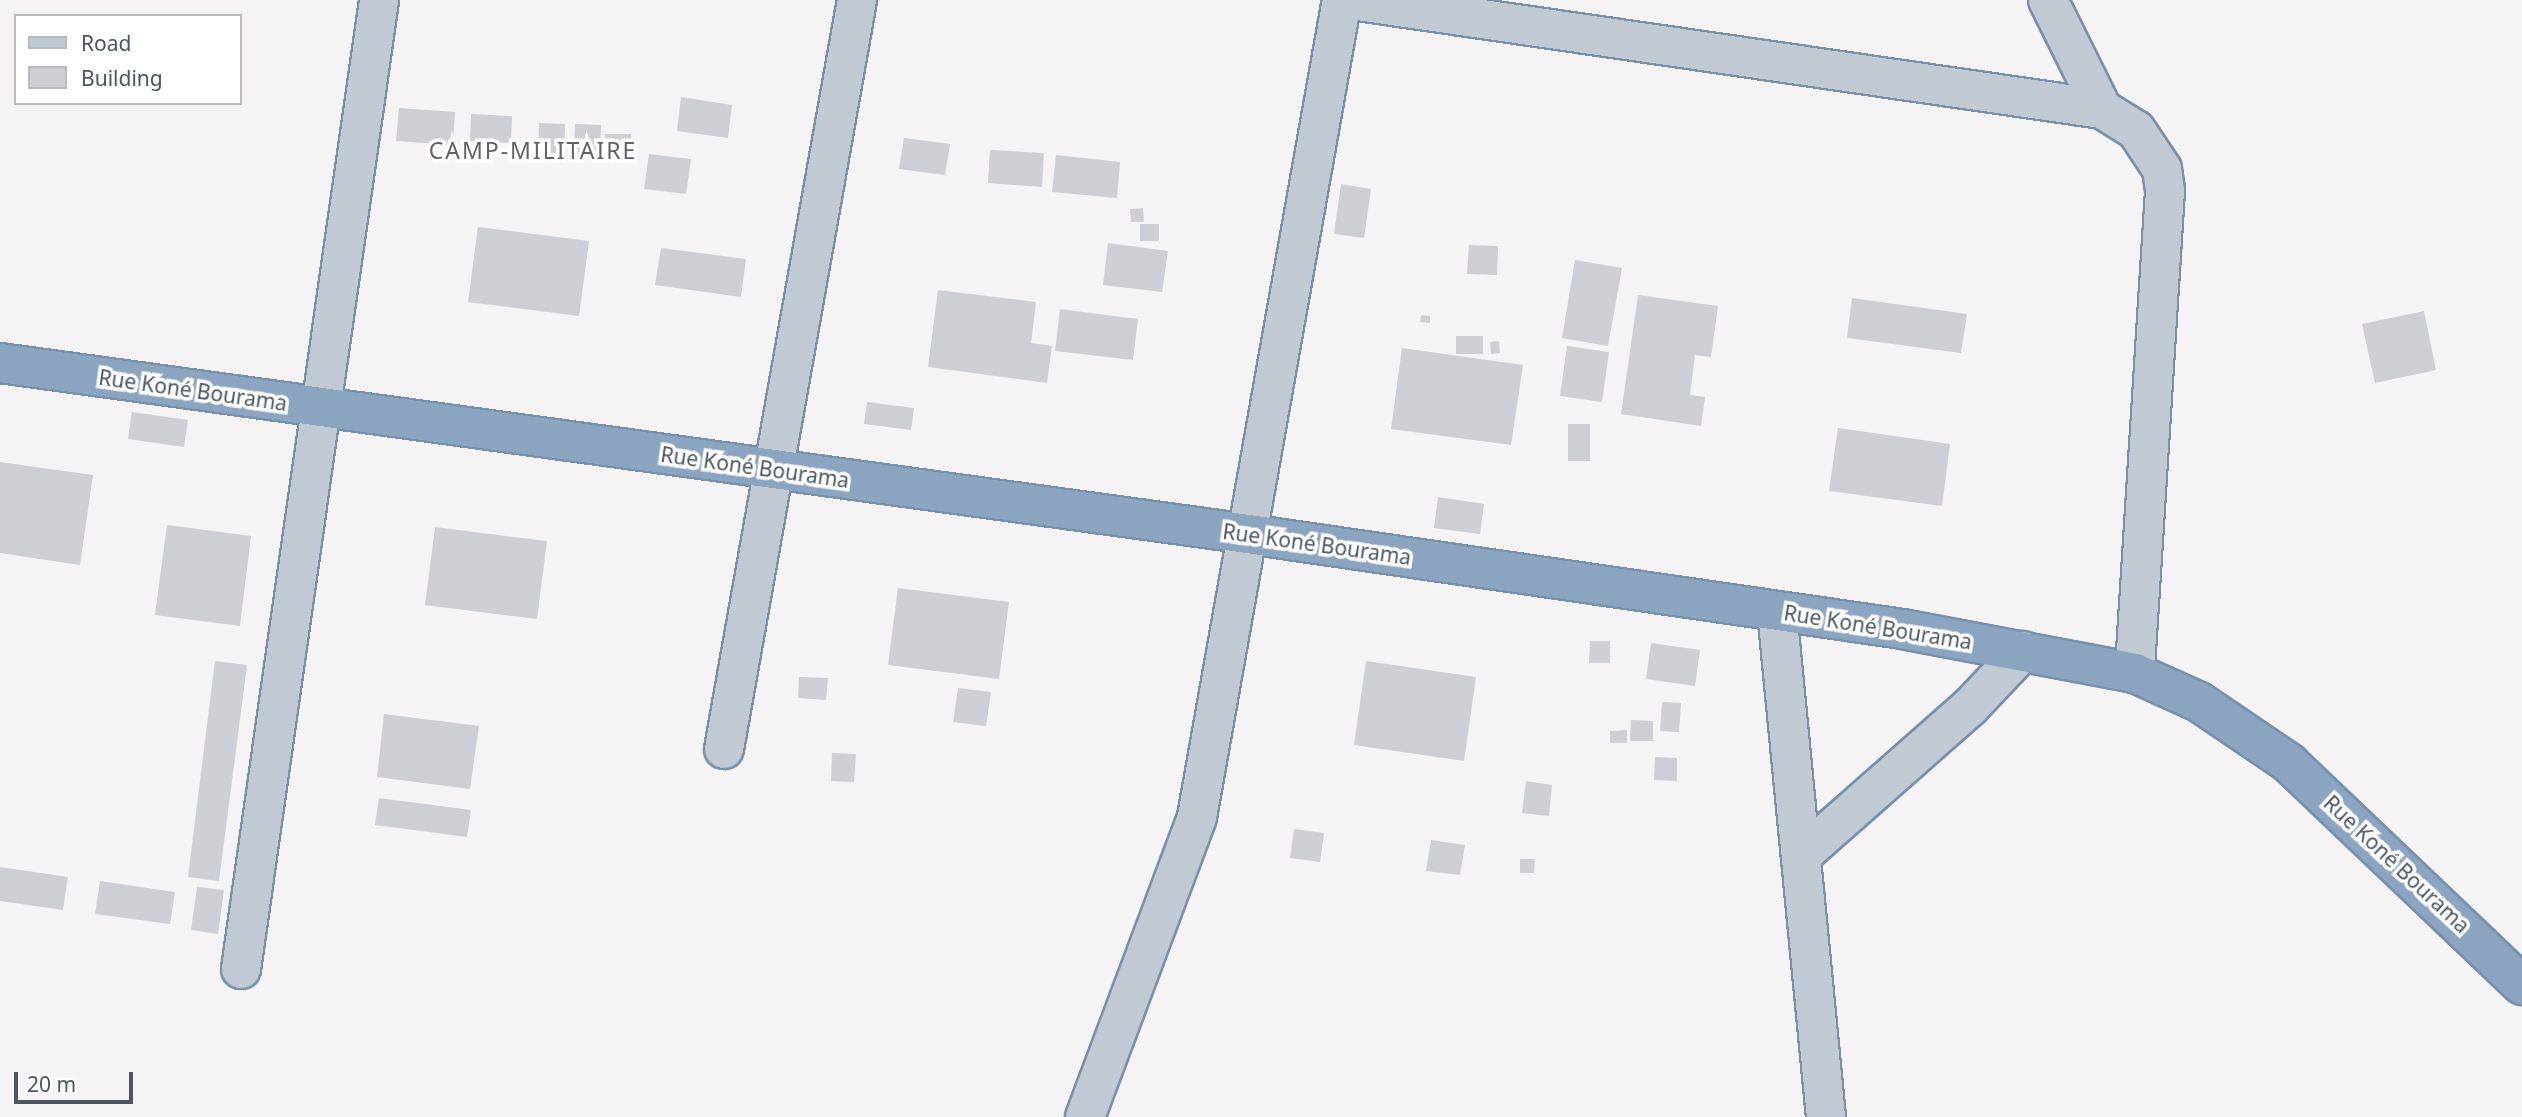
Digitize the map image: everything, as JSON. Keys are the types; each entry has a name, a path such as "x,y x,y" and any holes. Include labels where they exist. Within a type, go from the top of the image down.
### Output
{"highway":[{"name":"Rue Koné Bourama","path":"0,363 1248,534 1777,611 2023,651 2135,673 2199,702 2289,763 2522,985"}],"street":[{"path":"241,969 379,0"},
{"path":"724,749 857,0"},
{"path":"1085,1117 1197,817 1342,0"},
{"path":"1351,0 1529,15 2102,109 2136,130 2150,146 2162,169 2165,191 2135,673"},
{"path":"2048,0 2102,109"},
{"path":"1777,611 1826,1117"},
{"path":"1802,855 1970,707 2023,651"}],"building":[{"path":"681,97 732,105 728,138 677,131"},
{"path":"399,108 455,112 453,145 396,141"},
{"path":"471,114 512,116 511,143 470,141"},
{"path":"539,123 565,124 564,161 538,160"},
{"path":"575,124 601,125 600,155 574,155"},
{"path":"605,134 631,134 631,155 605,154"},
{"path":"904,138 950,144 945,175 899,169"},
{"path":"990,150 1044,153 1042,187 988,183"},
{"path":"649,154 691,159 686,194 644,189"},
{"path":"1056,155 1120,162 1117,198 1052,192"},
{"path":"1341,184 1371,189 1364,238 1334,234"},
{"path":"1143,208 1144,222 1131,222 1130,209"},
{"path":"1140,224 1159,224 1159,241 1140,241"},
{"path":"478,227 589,241 579,316 468,302"},
{"path":"1108,243 1168,251 1162,292 1103,285"},
{"path":"1469,245 1498,246 1497,275 1467,274"},
{"path":"661,248 746,259 741,297 655,285"},
{"path":"1575,260 1622,268 1608,346 1562,338"},
{"path":"938,290 1036,302 1031,343 1052,346 1047,383 928,367"},
{"path":"1638,295 1718,306 1711,357 1695,355 1690,395 1705,397 1701,426 1621,414"},
{"path":"1852,298 1967,314 1961,353 1847,338"},
{"path":"1060,309 1138,319 1133,360 1055,351"},
{"path":"2424,311 2436,370 2375,383 2362,324"},
{"path":"1421,315 1430,316 1430,323 1420,322"},
{"path":"1456,336 1483,336 1483,354 1456,354"},
{"path":"1499,341 1500,353 1491,354 1490,342"},
{"path":"1567,346 1609,352 1602,402 1560,396"},
{"path":"1402,348 1523,365 1511,445 1391,429"},
{"path":"867,402 914,408 911,430 864,424"},
{"path":"132,412 188,420 184,447 128,439"},
{"path":"1568,424 1590,424 1590,461 1568,461"},
{"path":"1838,428 1950,444 1942,506 1829,491"},
{"path":"0,462 93,475 80,565 0,553"},
{"path":"1438,497 1484,504 1480,534 1434,528"},
{"path":"167,525 251,536 240,626 155,615"},
{"path":"435,527 547,541 537,619 425,605"},
{"path":"898,588 1009,602 999,679 888,665"},
{"path":"1590,641 1610,641 1610,663 1589,663"},
{"path":"1651,643 1700,650 1695,686 1646,679"},
{"path":"215,661 247,665 219,881 188,877"},
{"path":"1366,661 1476,677 1464,761 1354,745"},
{"path":"799,677 828,678 826,700 798,698"},
{"path":"958,688 991,692 986,726 953,722"},
{"path":"1662,702 1681,703 1679,732 1660,731"},
{"path":"384,714 479,726 470,789 377,777"},
{"path":"1631,720 1653,721 1653,741 1630,741"},
{"path":"1627,730 1627,743 1610,743 1610,731"},
{"path":"832,753 856,754 854,782 831,781"},
{"path":"1655,757 1677,758 1677,781 1654,780"},
{"path":"1526,781 1552,785 1549,816 1522,813"},
{"path":"379,798 471,810 467,837 375,825"},
{"path":"1294,829 1324,833 1320,862 1290,858"},
{"path":"1431,840 1465,845 1460,875 1426,871"},
{"path":"1520,859 1535,859 1534,873 1520,873"},
{"path":"0,867 68,877 63,910 0,901"},
{"path":"100,881 175,892 170,924 95,914"},
{"path":"197,887 224,890 218,934 191,930"}],"district":[{"name":"CAMP-MILITAIRE","path":"533,150"}]}
